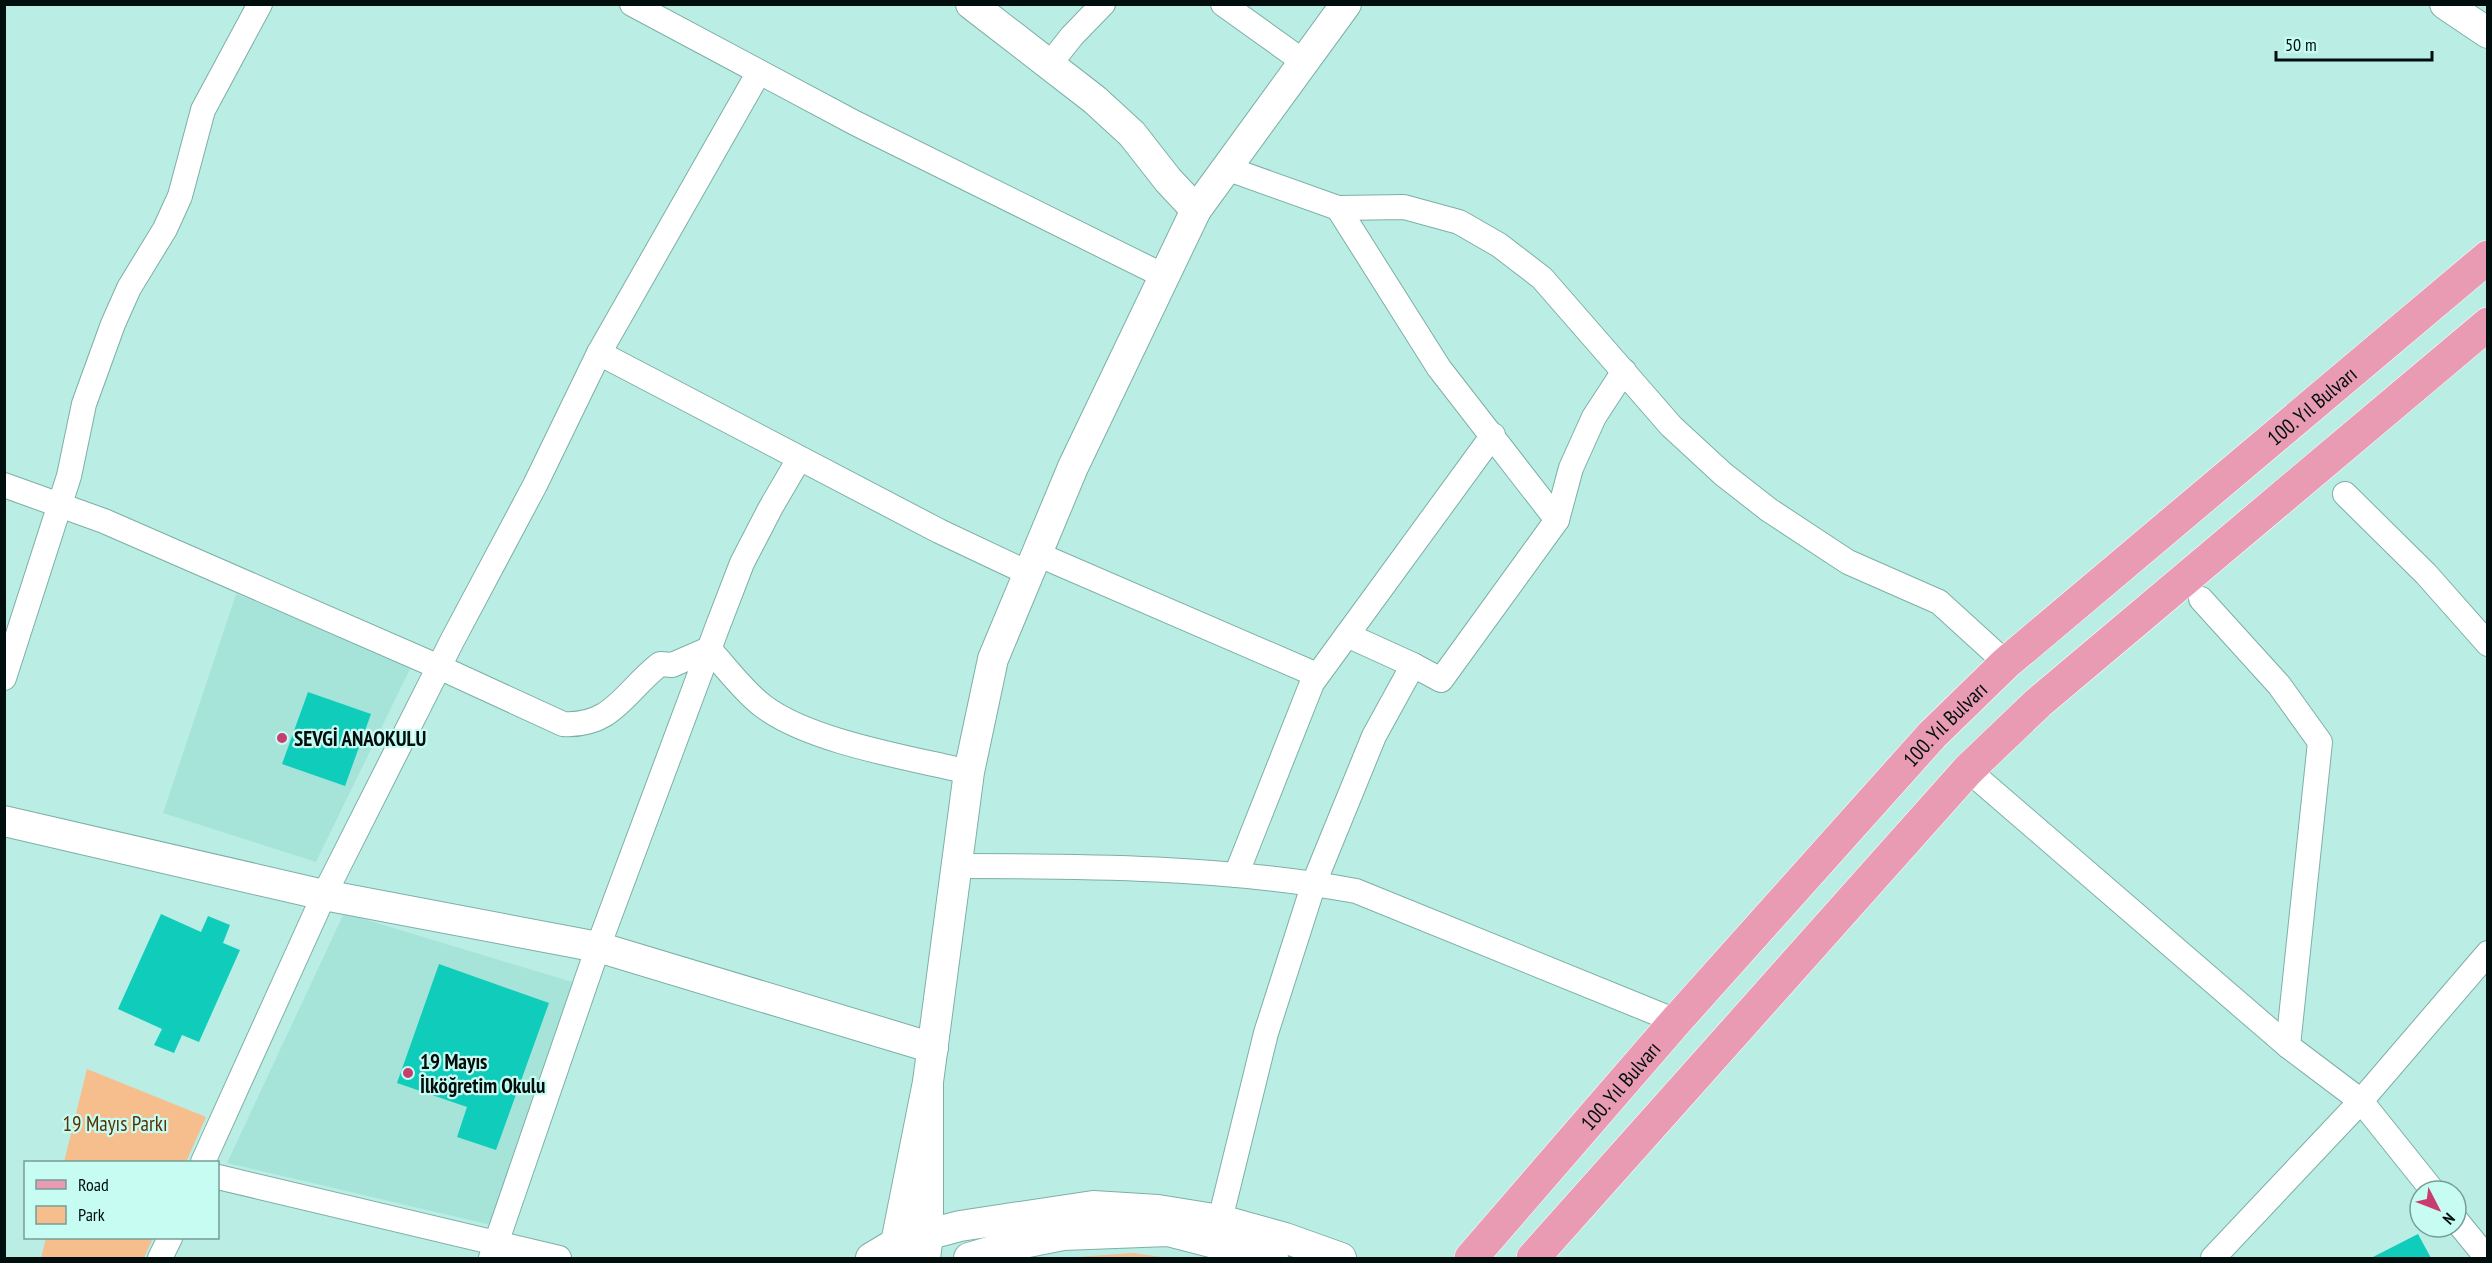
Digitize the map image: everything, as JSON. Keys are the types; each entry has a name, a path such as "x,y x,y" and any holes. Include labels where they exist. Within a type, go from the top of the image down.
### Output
{"main road":[{"name":"100. Yıl Bulvarı","path":"1463,1257 1932,735 2006,663 2487,257"},
{"path":"1533,1258 1968,770 2038,703 2487,324"}],"street":[{"path":"4,678 69,476 84,404 112,324 129,288 149,257 176,204 203,110 260,4"},
{"path":"632,4 866,128 1164,276"},
{"path":"971,4 1095,100 1132,134 1168,180 1196,210"},
{"path":"1049,65 1072,36 1103,4"},
{"path":"1223,4 1304,62"},
{"path":"1341,1258 1285,1238 1220,1220 1158,1210 1093,1206 960,1226 927,1246 888,1254 928,1082 969,772 993,658 1073,467 1196,210 1346,4"},
{"path":"2445,4 2487,33"},
{"path":"203,1161 324,895 439,667 535,485 599,354 759,72"},
{"path":"1226,168 1338,208 1404,207 1459,222 1499,245 1542,278 1671,426 1723,474 1769,510 1848,562 1939,602 2006,663"},
{"path":"1338,208 1438,368 1493,435 1557,520"},
{"path":"599,354 939,531 1033,563 1317,675"},
{"path":"1347,634 1413,664 1441,680 1557,520 1571,468 1594,417 1623,371"},
{"path":"1236,875 1317,675 1493,435"},
{"path":"494,1250 598,947 742,562 799,459"},
{"path":"4,485 104,520 563,724 581,725 597,720 616,707 660,664 672,665 709,649"},
{"path":"2345,494 2426,574 2487,644"},
{"path":"2201,599 2279,685 2320,742 2288,1046"},
{"path":"709,649 763,706 799,725 838,740 969,772"},
{"path":"1220,1220 1266,1033 1314,883 1374,736 1413,664"},
{"path":"1968,770 2288,1046 2361,1101 2423,1179"},
{"path":"4,821 324,895 598,947 933,1048"},
{"path":"957,866 1047,866 1236,875 1314,883 1356,891 1676,1021"},
{"path":"2213,1258 2361,1101 2487,953"},
{"path":"927,1246 928,1082"},
{"path":"219,1177 494,1250 559,1258"},
{"path":"969,1258 1012,1245 1063,1235 1168,1231 1273,1258"},
{"path":"2468,1235 2487,1258"},
{"path":"160,1258 170,1239"}],"shaded area":[{"name":"SEVGİ ANAOKULU","path":"236,594 413,663 316,862 163,813"},
{"name":"19 Mayıs İlköğretim Okulu","path":"344,913 579,984 495,1226 227,1163"}],"green space":[{"name":"19 Mayıs Parkı","path":"87,1069 206,1117 186,1161 64,1161"},
{"path":"46,1239 153,1239 144,1258 41,1258"},
{"path":"1133,1253 1169,1258 1062,1258"}],"building":[{"path":"308,692 371,714 345,786 282,764"},
{"path":"161,914 201,932 208,916 230,925 223,943 240,950 199,1042 182,1035 174,1053 154,1045 162,1029 118,1009"},
{"path":"439,964 549,1003 496,1150 457,1137 467,1107 397,1083"},
{"path":"2408,1239 2421,1239 2431,1258 2371,1258"}],"place":[{"name":"SEVGİ ANAOKULU","path":"282,738"},
{"name":"19 Mayıs İlköğretim Okulu","path":"408,1073"}]}
